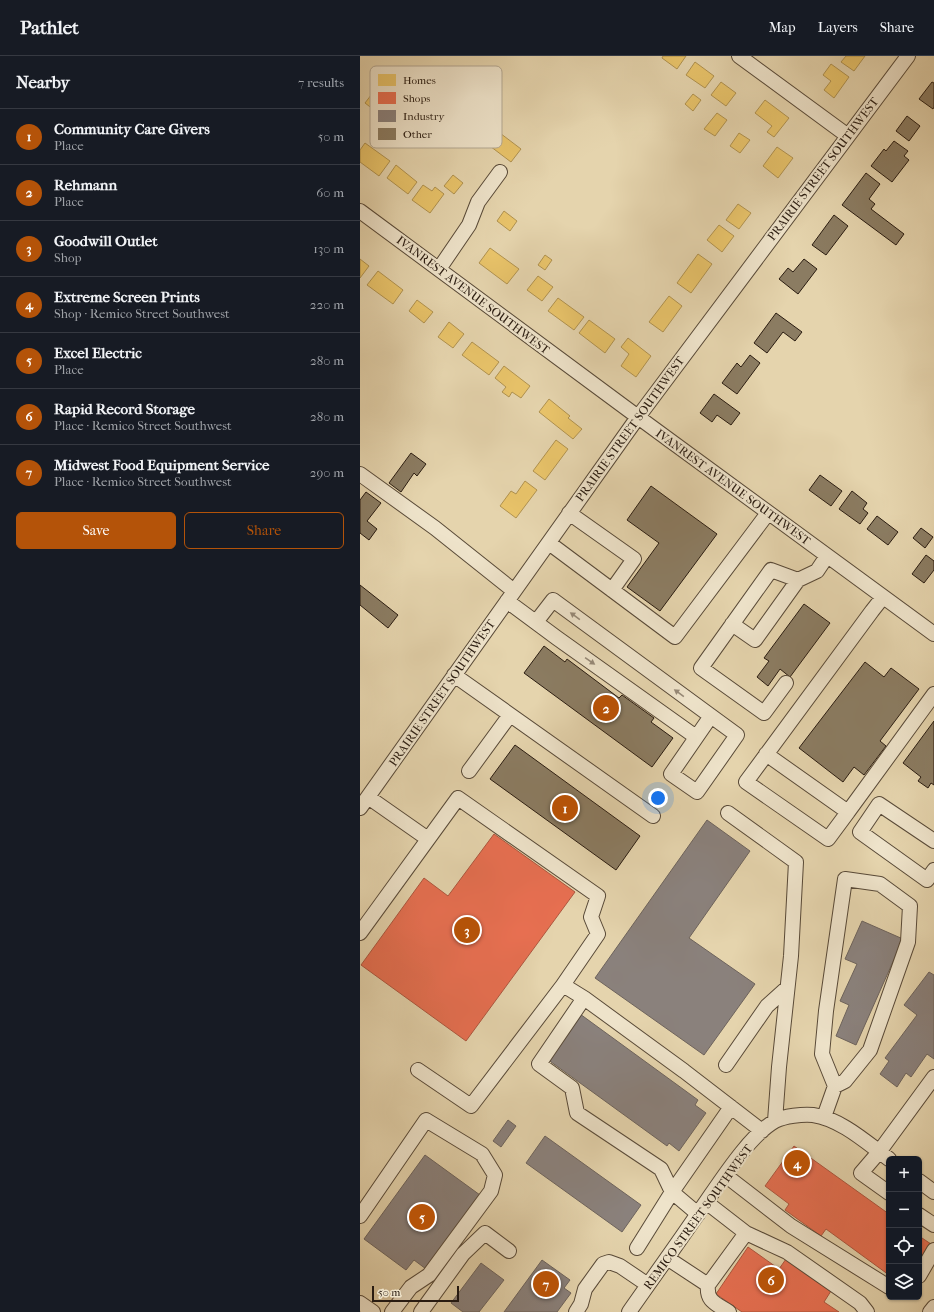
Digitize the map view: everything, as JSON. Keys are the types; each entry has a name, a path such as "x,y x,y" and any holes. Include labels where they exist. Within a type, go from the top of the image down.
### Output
{"street":[{"path":"739,56 848,136"},
{"name":"PRAIRIE STREET SOUTHWEST","path":"364,802 638,417 908,56"},
{"path":"438,269 469,225 478,202 500,172"},
{"name":"IVANREST AVENUE SOUTHWEST","path":"360,211 768,513 883,597 933,631"},
{"path":"360,474 435,528 510,596 536,622 696,737"},
{"path":"569,513 634,559 612,590"},
{"path":"549,543 675,637 768,513"},
{"path":"732,624 755,640 798,580 817,570 827,556"},
{"path":"786,683 764,713 701,668 771,570 798,580"},
{"path":"883,597 746,782 828,839 934,694"},
{"path":"536,622 553,600 737,735 697,792 671,774 711,716"},
{"path":"454,676 654,816"},
{"path":"469,771 510,715"},
{"path":"766,754 848,812"},
{"path":"360,933 458,798 598,896 591,917 598,934 563,985 471,1106 418,1070"},
{"path":"364,802 428,839"},
{"path":"934,841 879,804 860,832 927,880 934,870"},
{"path":"728,813 796,862 791,956 779,1067 776,1121"},
{"path":"835,1086 845,1081 870,1050 908,942 910,906 880,884 845,879 826,1011 822,1054 835,1086 824,1117 838,1123 884,1156"},
{"path":"563,985 584,998 684,1071 762,1131"},
{"path":"726,1065 767,1006 787,988"},
{"path":"584,998 539,1064 572,1088 578,1113 661,1169 672,1192 698,1214"},
{"path":"888,1192 861,1173 884,1156 934,1077"},
{"path":"637,1248 672,1192 731,1107"},
{"name":"REMICO STREET SOUTHWEST","path":"629,1312 725,1175 762,1131 776,1121 792,1116 812,1115 824,1117"},
{"path":"360,1216 426,1120 482,1154 495,1175 491,1191 429,1275 411,1287 392,1312"},
{"path":"725,1175 791,1226 886,1285"},
{"path":"922,1183 934,1192"},
{"path":"706,1202 746,1233 792,1256 860,1303 867,1312"},
{"path":"922,1217 934,1225"},
{"path":"421,1312 463,1254 485,1233 508,1251"},
{"path":"729,1312 711,1300 707,1293 708,1285 746,1233"},
{"path":"922,1271 934,1250"},
{"path":"667,1258 708,1285"},
{"path":"576,1312 581,1304 584,1289 603,1264 609,1262 620,1266 648,1285"},
{"path":"930,1312 934,1307"}],"building: Homes":[{"path":"663,56 686,56 677,69 662,58"},
{"path":"846,56 865,56 854,71 841,62"},
{"path":"695,62 714,76 705,88 686,75"},
{"path":"831,64 849,77 834,98 824,90 831,81 823,75"},
{"path":"721,82 736,93 726,106 711,95"},
{"path":"693,94 701,100 693,111 685,104"},
{"path":"370,96 370,107 365,103"},
{"path":"765,100 789,118 774,137 767,132 772,126 755,113"},
{"path":"717,113 727,120 715,136 704,129"},
{"path":"739,133 750,140 740,153 730,146"},
{"path":"502,135 521,149 511,162 493,148 502,148"},
{"path":"365,143 390,161 379,176 360,162 360,150"},
{"path":"777,147 793,158 778,178 763,166"},
{"path":"396,165 417,182 408,194 387,178"},
{"path":"453,175 463,183 454,194 444,186"},
{"path":"423,185 432,191 435,187 444,194 430,213 412,200"},
{"path":"738,204 751,213 739,229 726,220"},
{"path":"504,211 517,221 510,231 497,221"},
{"path":"719,225 734,236 722,252 707,240"},
{"path":"490,248 519,269 507,284 479,263"},
{"path":"698,254 712,264 691,293 677,283"},
{"path":"545,255 552,260 545,270 538,265"},
{"path":"360,259 369,266 360,278"},
{"path":"378,271 403,290 393,304 367,285"},
{"path":"538,276 553,287 542,301 527,290"},
{"path":"669,296 682,306 663,332 649,322"},
{"path":"558,298 584,317 574,330 548,311"},
{"path":"417,300 433,312 424,323 409,311"},
{"path":"589,320 615,339 605,353 579,333"},
{"path":"449,322 464,334 453,348 438,337"},
{"path":"628,338 651,356 636,377 621,366 629,354 621,347"},
{"path":"472,342 499,362 489,375 462,355"},
{"path":"504,366 530,386 521,398 512,392 509,397 502,392 506,387 495,378"},
{"path":"549,399 570,416 568,418 582,429 573,439 539,412"},
{"path":"556,440 568,449 545,480 533,471"},
{"path":"525,481 537,490 516,518 500,506 511,491 516,494"}],"building: Shops":[{"path":"494,834 575,892 466,1041 361,965 424,878 448,896"},
{"path":"794,1146 886,1212 886,1273 826,1229 821,1236 785,1210 789,1204 765,1186"},
{"path":"922,1238 931,1244 922,1256"},
{"path":"748,1247 779,1269 786,1259 831,1291 824,1302 839,1312 742,1312 716,1294"}],"building: Industry":[{"path":"707,820 750,851 689,938 755,984 704,1055 595,978"},
{"path":"862,921 903,939 856,1045 836,1036 849,1005 840,1001 857,964 845,959"},
{"path":"929,972 934,975 934,1059 927,1054 911,1077 906,1073 897,1087 880,1074 889,1061 885,1058 917,1015 904,1005"},
{"path":"580,1014 698,1100 695,1105 706,1113 679,1151 669,1143 667,1146 547,1059"},
{"path":"508,1120 516,1126 501,1147 493,1141"},
{"path":"545,1136 641,1205 622,1232 526,1163"},
{"path":"425,1155 480,1195 426,1269 414,1260 406,1270 364,1239"},
{"path":"542,1260 570,1280 564,1288 571,1293 557,1312 504,1312"},
{"path":"481,1263 504,1280 479,1312 463,1312 451,1303"}],"building: Other":[{"path":"932,82 934,83 933,109 919,99"},
{"path":"907,116 920,126 909,141 896,131"},
{"path":"894,141 908,151 904,156 909,160 892,182 871,166 884,149 886,151"},
{"path":"866,173 880,184 869,199 875,204 871,209 904,234 896,245 842,205"},
{"path":"834,215 848,226 826,255 812,245"},
{"path":"804,259 817,269 798,294 779,279 788,268 793,272"},
{"path":"776,313 802,332 795,341 783,332 767,353 754,343"},
{"path":"750,355 760,363 737,394 722,383 737,363 741,367"},
{"path":"714,394 740,413 731,425 717,415 712,422 700,413"},
{"path":"411,453 426,464 417,476 414,473 401,492 389,483"},
{"path":"820,475 842,491 831,506 809,490"},
{"path":"651,486 717,534 660,611 627,587 659,543 627,520"},
{"path":"852,491 867,503 863,509 868,513 860,524 839,509"},
{"path":"366,492 381,503 367,521 377,529 369,540 360,533 360,500"},
{"path":"877,516 898,532 888,545 867,529"},
{"path":"921,528 933,537 925,548 913,538"},
{"path":"926,555 934,561 934,570 924,583 912,574"},
{"path":"360,585 398,615 388,628 360,605"},
{"path":"804,604 830,623 790,677 780,669 768,686 757,677 769,661 764,658"},
{"path":"544,646 565,662 567,659 619,698 622,695 654,718 651,722 673,738 652,767 524,673"},
{"path":"865,662 884,677 891,668 919,689 880,741 886,746 864,775 854,767 843,782 799,748"},
{"path":"934,721 934,785 931,783 928,788 918,781 921,777 903,763"},
{"path":"515,745 640,836 616,870 490,779"}],"place":[{"name":"Rehmann","path":"606,708"},
{"name":"Community Care Givers","path":"565,808"},
{"name":"Goodwill Outlet","path":"467,930"},
{"name":"Extreme Screen Prints","path":"797,1163"},
{"name":"Excel Electric","path":"422,1217"},
{"name":"Rapid Record Storage","path":"771,1280"},
{"name":"Midwest Food Equipment Service","path":"546,1284"}]}
